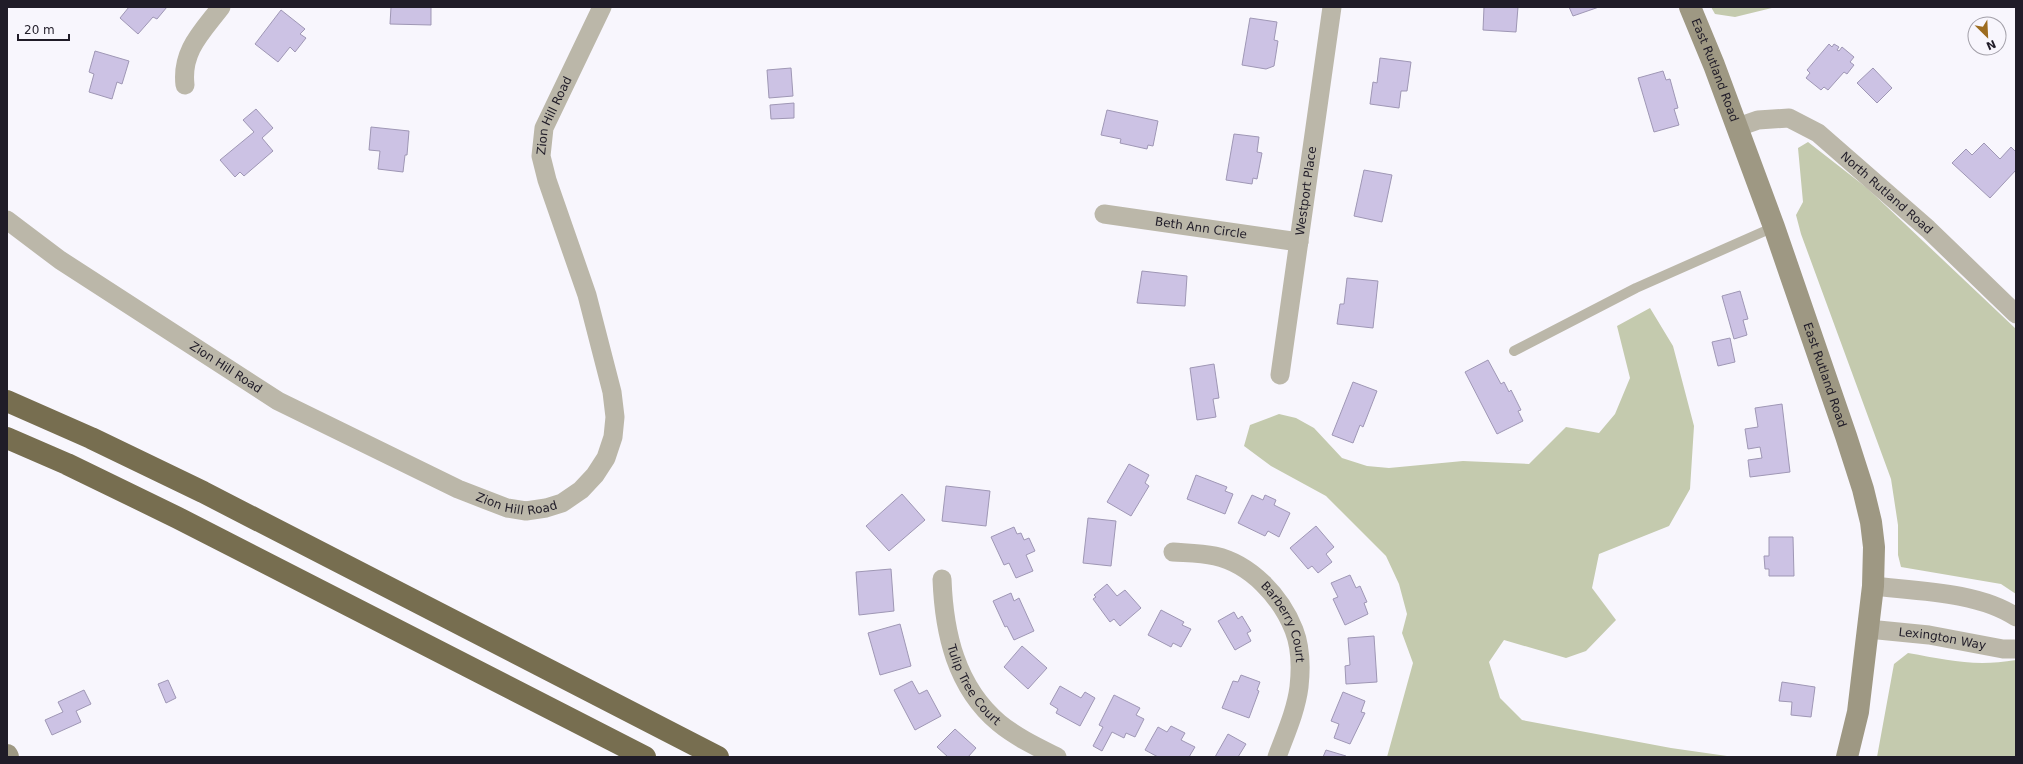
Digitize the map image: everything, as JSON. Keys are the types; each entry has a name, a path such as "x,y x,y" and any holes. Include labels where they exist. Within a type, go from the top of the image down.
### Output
{"highway":[{"path":"7,401 91,438 203,492 718,757"},
{"path":"7,438 67,464 178,518 645,757"}],"main road":[{"name":"East Rutland Road","path":"1690,7 1738,127 1774,227 1863,489 1871,522 1874,547 1873,586 1858,712 1847,757"}],"street":[{"path":"184,85 184,68 190,50 221,7"},
{"name":"Zion Hill Road","path":"7,220 60,260 278,401 458,489 507,508 526,511 546,508 562,503 580,490 595,475 606,458 613,437 615,417 612,392 587,295 547,180 541,156 544,128 602,7"},
{"name":"Westport Place","path":"1280,375 1332,7"},
{"name":"North Rutland Road","path":"1738,127 1758,120 1789,118 1818,133 1928,230 2016,314"},
{"name":"Beth Ann Circle","path":"1104,214 1299,242"},
{"name":"Barberry Court","path":"1172,552 1216,556 1236,563 1254,576 1271,592 1285,611 1295,631 1299,649 1299,689 1294,709 1277,757"},
{"name":"Tulip Tree Court","path":"942,579 943,602 951,646 959,670 970,691 999,723 1022,738 1057,757"},
{"path":"1873,586 1979,601 2001,608 2016,617"},
{"name":"Lexington Way","path":"1868,629 1928,635 1997,648 2016,649"}],"lane":[{"path":"1514,351 1636,288 1774,227"}],"green space":[{"path":"1711,7 1776,7 1735,17 1715,14"},
{"path":"1808,142 1867,188 2016,329 2016,594 2001,584 1901,567 1898,555 1898,525 1891,479 1801,234 1796,215 1803,202 1798,148"},
{"path":"1650,308 1673,346 1694,426 1690,489 1669,526 1599,554 1592,588 1616,620 1586,651 1566,658 1504,640 1489,662 1500,698 1522,720 1671,748 1734,757 1387,757 1413,663 1402,633 1407,614 1399,584 1386,556 1326,496 1271,466 1244,446 1250,425 1279,414 1296,418 1314,428 1342,458 1367,466 1389,468 1463,461 1529,464 1566,427 1599,433 1615,414 1630,378 1617,326"},
{"path":"1908,653 1974,663 2016,660 2016,757 1877,757 1894,664"}],"building":[{"path":"129,7 167,7 157,19 153,17 138,34 120,18"},
{"path":"391,7 431,7 431,25 390,24"},
{"path":"1484,7 1518,7 1516,32 1483,30"},
{"path":"1569,7 1599,7 1573,16"},
{"path":"281,10 305,29 300,34 306,38 295,52 290,47 278,62 255,44"},
{"path":"1250,18 1277,22 1274,40 1278,41 1274,66 1266,69 1242,65"},
{"path":"1829,44 1832,47 1834,44 1839,47 1837,50 1839,51 1842,47 1854,57 1850,62 1854,65 1847,74 1844,72 1828,90 1824,87 1821,90 1806,78 1810,73 1807,70"},
{"path":"95,51 129,61 122,84 117,82 112,99 89,92 94,74 89,72"},
{"path":"1380,58 1411,62 1407,91 1401,91 1399,108 1370,104 1373,82 1377,83"},
{"path":"791,68 793,96 769,98 767,70"},
{"path":"1873,68 1892,88 1877,103 1857,83"},
{"path":"1663,71 1666,80 1670,79 1678,108 1674,109 1679,125 1654,132 1638,78"},
{"path":"794,103 794,118 771,119 770,105"},
{"path":"256,109 273,128 262,138 273,151 244,176 240,172 235,177 220,160 254,132 243,120"},
{"path":"1107,110 1158,121 1153,146 1148,145 1147,149 1120,143 1121,139 1101,135"},
{"path":"371,127 409,131 407,155 405,155 403,172 378,169 380,151 369,150"},
{"path":"1234,134 1259,137 1257,152 1262,153 1257,179 1253,178 1252,184 1226,180"},
{"path":"1984,143 2000,159 2011,147 2016,152 2016,170 1990,198 1952,163 1966,149 1972,155"},
{"path":"1364,170 1392,175 1382,222 1354,216"},
{"path":"1142,271 1187,276 1185,306 1137,303"},
{"path":"1347,278 1378,281 1373,328 1337,324 1340,304 1344,304"},
{"path":"1740,291 1748,319 1743,320 1747,335 1734,339 1722,296"},
{"path":"1730,338 1735,362 1718,366 1712,342"},
{"path":"1488,360 1501,384 1504,382 1509,392 1511,390 1521,410 1518,411 1523,421 1497,434 1465,372"},
{"path":"1214,364 1219,398 1213,399 1216,417 1197,420 1190,368"},
{"path":"1353,382 1377,391 1363,427 1360,425 1353,443 1332,435"},
{"path":"1782,404 1790,472 1750,477 1748,460 1762,458 1760,447 1748,449 1745,429 1758,427 1755,408"},
{"path":"1129,464 1149,475 1145,483 1149,486 1131,516 1107,502"},
{"path":"1196,475 1227,487 1225,491 1233,494 1225,514 1187,499"},
{"path":"946,486 990,491 986,526 942,521"},
{"path":"902,494 925,520 889,551 866,526"},
{"path":"1252,495 1263,500 1265,495 1276,500 1274,505 1290,513 1279,537 1268,531 1265,536 1238,523"},
{"path":"1088,518 1116,521 1111,566 1083,563"},
{"path":"1316,526 1334,547 1326,554 1332,562 1318,573 1312,566 1308,569 1290,548"},
{"path":"1014,527 1017,534 1021,533 1024,540 1029,538 1035,551 1026,555 1033,571 1016,578 1009,563 1004,565 991,537"},
{"path":"1769,537 1793,537 1794,576 1769,576 1769,569 1765,569 1764,556 1769,556"},
{"path":"891,569 894,611 859,615 856,572"},
{"path":"1350,575 1356,588 1360,586 1367,602 1364,603 1368,614 1345,625 1333,599 1338,597 1331,583"},
{"path":"1107,584 1117,596 1125,590 1141,608 1120,626 1114,619 1110,622 1093,599 1096,597 1094,595"},
{"path":"1011,593 1014,601 1019,598 1034,631 1014,640 1007,626 1005,627 993,601"},
{"path":"1161,610 1184,622 1182,625 1191,629 1181,647 1173,643 1171,647 1148,635"},
{"path":"1234,612 1238,619 1242,616 1251,631 1247,633 1251,641 1235,650 1218,621"},
{"path":"900,624 911,666 880,675 868,633"},
{"path":"1374,636 1377,682 1346,684 1345,666 1350,665 1348,638"},
{"path":"1022,646 1047,668 1028,689 1004,667"},
{"path":"1241,675 1260,682 1257,690 1259,691 1249,718 1222,708 1233,681 1238,682"},
{"path":"168,680 176,698 166,703 158,684"},
{"path":"912,681 919,694 927,690 941,716 915,730 894,690"},
{"path":"1782,682 1815,687 1811,717 1791,715 1792,702 1779,701"},
{"path":"1060,686 1081,698 1085,692 1095,698 1080,726 1056,713 1058,709 1050,704"},
{"path":"84,690 91,704 76,711 81,722 52,735 45,720 63,712 58,702"},
{"path":"1343,692 1365,701 1361,712 1365,713 1350,744 1334,738 1339,724 1331,721"},
{"path":"1114,695 1140,708 1136,715 1144,719 1135,737 1126,733 1124,738 1112,732 1102,751 1093,746 1103,727 1099,725"},
{"path":"1171,726 1185,733 1181,740 1195,747 1189,757 1158,757 1145,750 1158,727 1167,732"},
{"path":"955,729 976,748 968,757 948,757 937,747"},
{"path":"1228,734 1246,744 1238,757 1215,757"},
{"path":"1326,750 1346,756 1323,757"}]}
